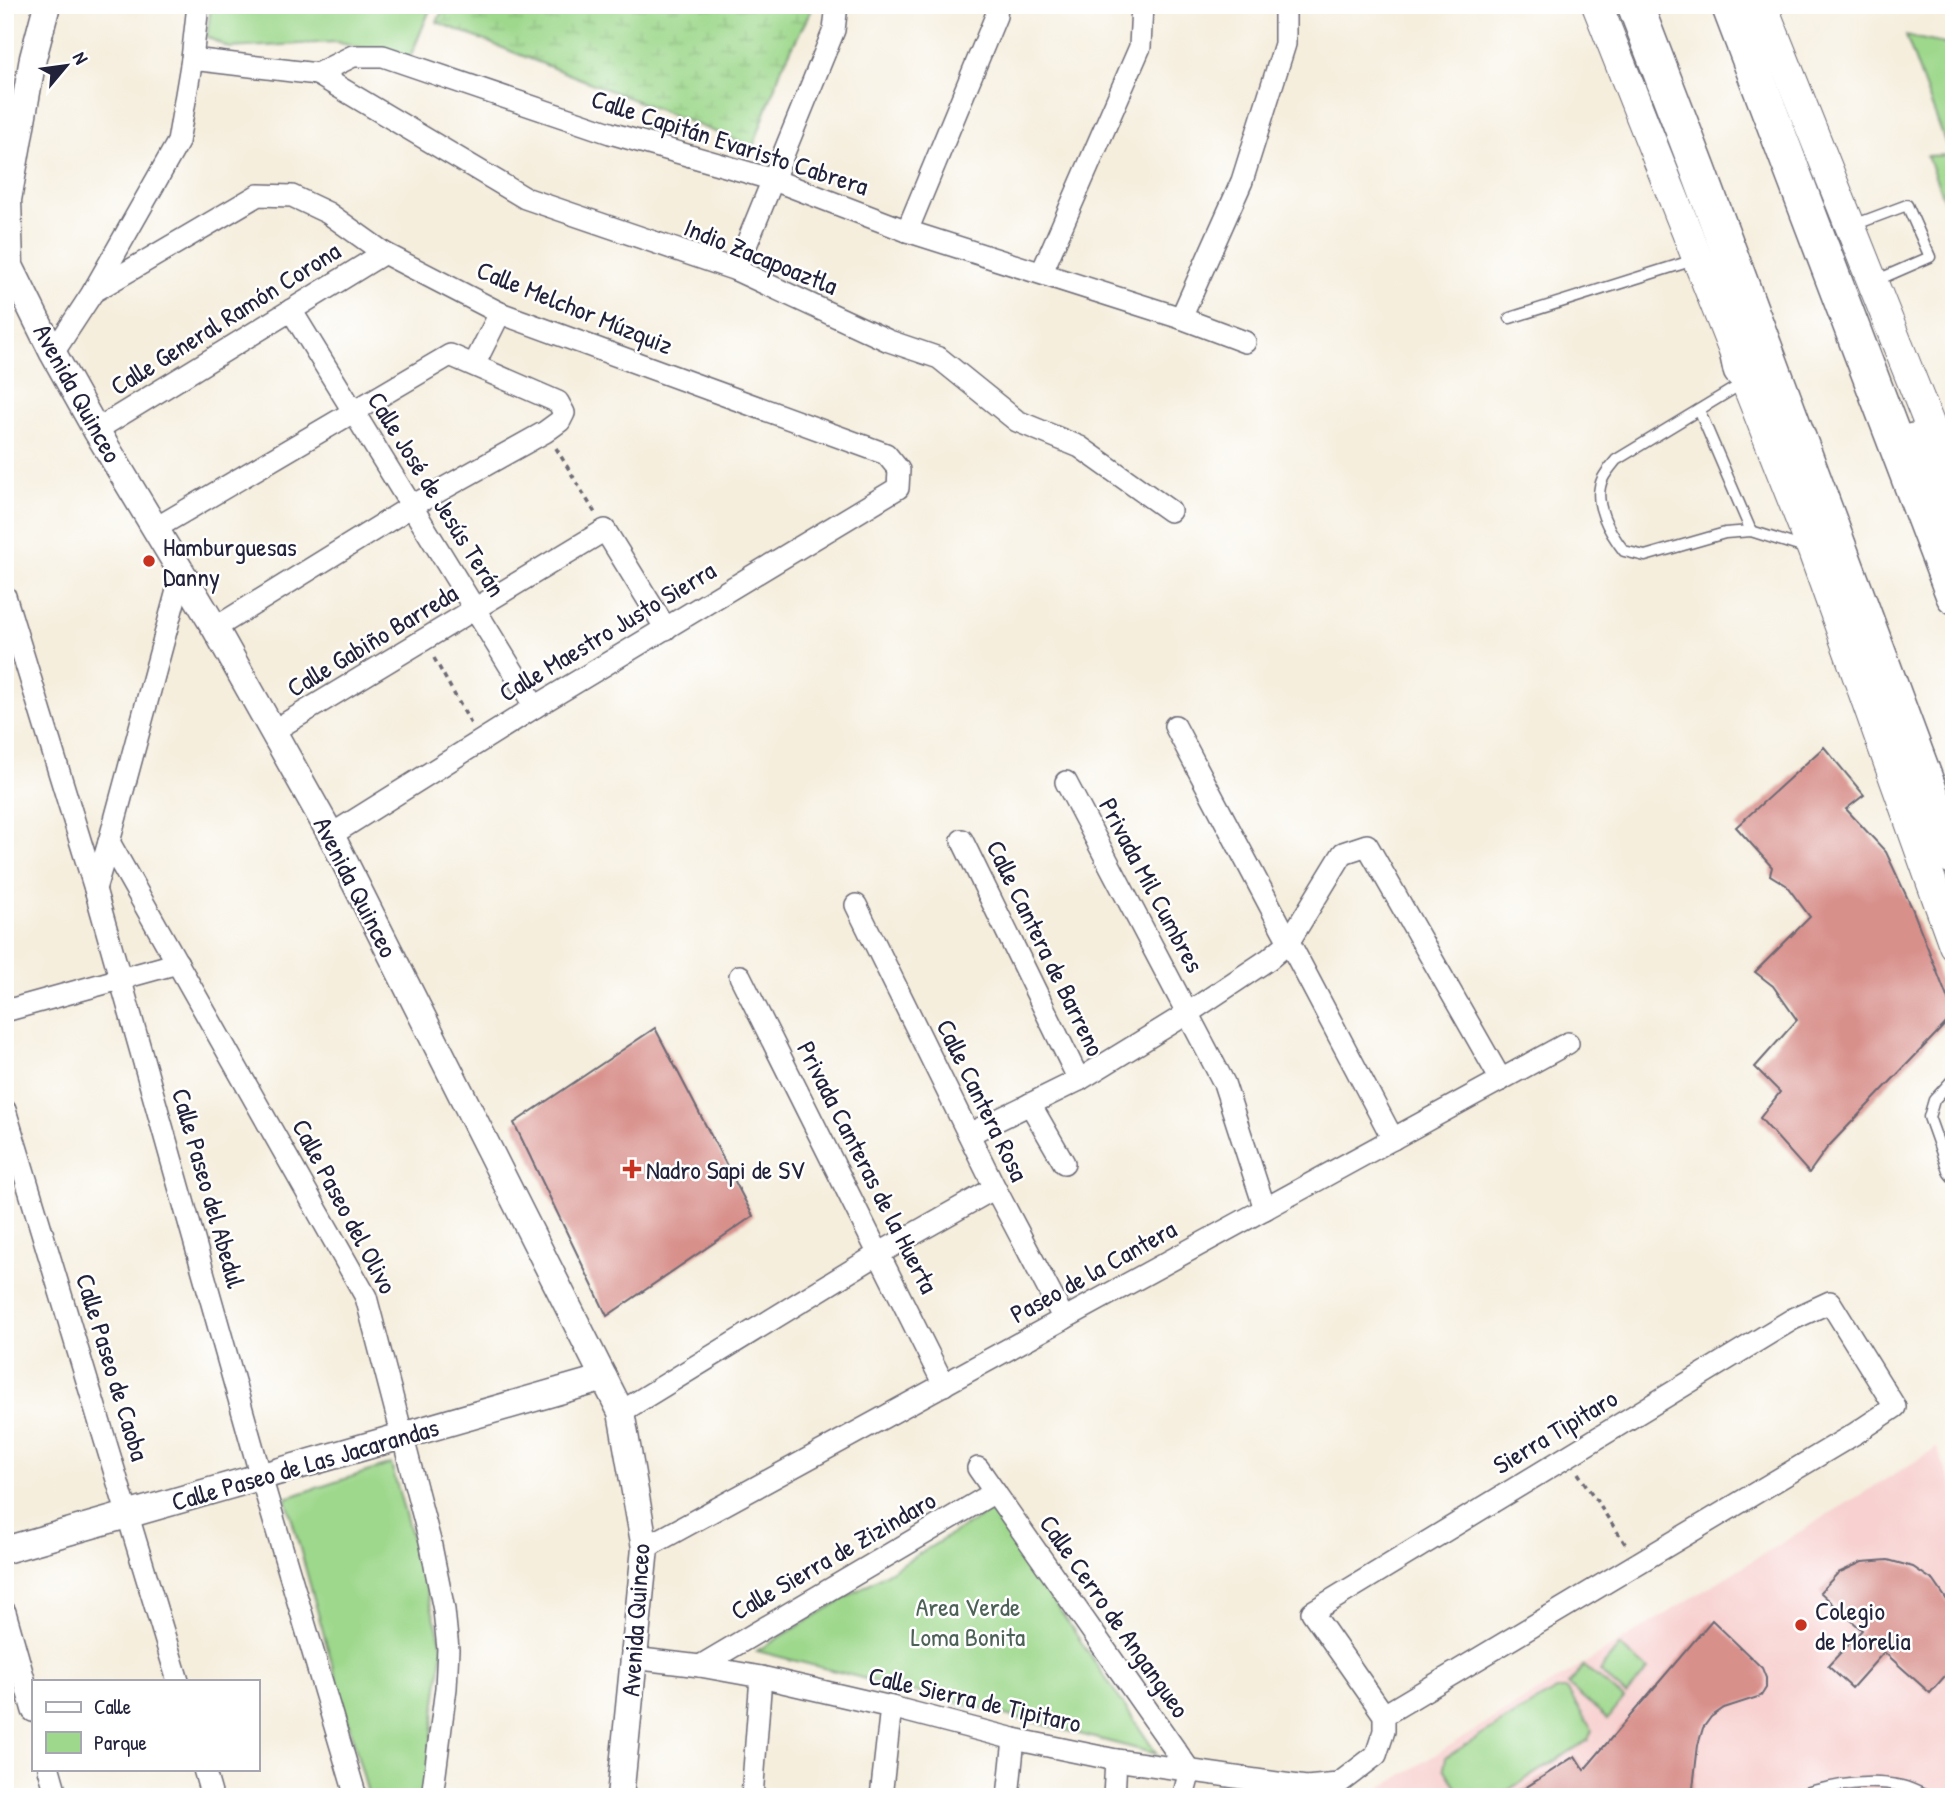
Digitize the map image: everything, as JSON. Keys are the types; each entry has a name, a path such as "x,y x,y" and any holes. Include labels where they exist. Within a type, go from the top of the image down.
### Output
{"highway":[{"path":"1634,5 1698,169 1954,858"},
{"path":"1729,5 1954,596"},
{"path":"1698,169 1743,376"},
{"path":"1862,352 1954,510"}],"main road":[{"path":"1597,5 1813,551 1954,945"},
{"path":"1762,5 1954,486"}],"street":[{"name":"Avenida Quinceo","path":"47,5 33,58 8,200 10,266 53,353 96,430 215,628 331,835 621,1412 645,1548 621,1797"},
{"path":"53,353 93,292 178,142 198,5"},
{"path":"736,270 834,30 837,5"},
{"path":"907,231 996,16 997,5"},
{"path":"1042,272 1140,47 1142,5"},
{"path":"1181,318 1242,181 1285,44 1285,5"},
{"name":"Calle Capitán Evaristo Cabrera","path":"317,74 354,56 383,56 610,133 774,180 907,231 1042,272 1245,342"},
{"path":"192,59 317,74"},
{"name":"Indio Zacapoaztla","path":"317,74 525,198 736,270 889,341 939,358 1017,421 1080,447 1170,511"},
{"name":"Calle Melchor Múzquiz","path":"93,292 258,194 292,196 328,213 384,253 500,313 886,454 900,470"},
{"name":"Calle General Ramón Corona","path":"96,430 384,253"},
{"name":"Calle José de Jesús Terán","path":"291,310 535,707"},
{"path":"474,365 500,313"},
{"path":"156,528 450,355 558,402 564,412 560,421 545,432 412,506 215,628"},
{"name":"Calle Maestro Justo Sierra","path":"331,835 535,707 898,488 900,470"},
{"path":"606,530 666,629"},
{"name":"Calle Gabiño Barreda","path":"273,731 606,530"},
{"path":"95,888 182,572"},
{"name":"Calle Paseo del Abedul","path":"5,596 95,888 261,1477 356,1797"},
{"path":"1175,726 1392,1139"},
{"name":"Privada Mil Cumbres","path":"1066,782 1224,1083 1265,1209"},
{"name":"Calle Cantera de Barreno","path":"962,840 1079,1080"},
{"name":"Calle Paseo del Olivo","path":"109,842 366,1297 430,1541 444,1610 448,1649 446,1688 432,1797"},
{"path":"969,1135 1079,1080 1269,959 1288,943 1343,853 1367,845 1501,1080"},
{"name":"Calle Cantera Rosa","path":"856,905 995,1188 1063,1319"},
{"path":"5,1011 178,963"},
{"name":"Privada Canteras de la Huerta","path":"740,975 944,1385"},
{"name":"Paseo de la Cantera","path":"645,1548 1568,1043"},
{"path":"1030,1104 1064,1163"},
{"name":"Calle Paseo de Caoba","path":"5,1110 178,1680"},
{"path":"621,1412 880,1253 995,1188"},
{"name":"Sierra Tipitaro","path":"1384,1715 1312,1612 1793,1319 1830,1302 1895,1407 1637,1564"},
{"name":"Calle Paseo de Las Jacarandas","path":"5,1550 604,1378"},
{"name":"Calle Cerro de Angangueo","path":"978,1468 1190,1771"},
{"name":"Calle Sierra de Zizindaro","path":"700,1666 995,1492"},
{"path":"1384,1715 1637,1564"},
{"path":"5,1612 32,1707"},
{"name":"Calle Sierra de Tipitaro","path":"633,1658 761,1677 1014,1739 1116,1760 1306,1787 1338,1784 1376,1755 1384,1731 1384,1715"},
{"path":"752,1797 761,1677"},
{"path":"881,1797 891,1707"},
{"path":"1007,1797 1014,1739"},
{"path":"1114,1797 1116,1760"},
{"path":"49,1770 57,1797"},
{"path":"204,1770 212,1797"},
{"path":"1183,1797 1190,1771"}],"lane":[{"path":"1850,227 1907,205 1930,257 1873,282"},
{"path":"1510,318 1697,259"},
{"path":"1743,376 1699,410 1616,460 1602,479 1600,499 1608,531 1624,551 1645,556 1725,533 1751,531 1813,551"},
{"path":"1699,410 1751,531"},
{"path":"1954,1078 1934,1100 1929,1117 1949,1173 1954,1179"},
{"path":"1793,1797 1812,1790 1857,1783 1902,1786 1928,1797"}],"path":[{"path":"545,432 606,530"},
{"path":"424,641 481,741"},
{"path":"1568,1456 1637,1564"}],"shaded area":[{"name":"Colegio de Morelia","path":"1937,1448 1954,1489 1954,1797 1366,1797"}],"green space":[{"path":"211,5 432,5 409,60 336,42 229,48 207,37"},
{"path":"445,5 814,5 782,67 753,147 437,22"},
{"path":"1906,36 1954,46 1954,226 1927,156 1950,155"},
{"path":"391,1464 443,1648 424,1797 369,1797 286,1498"},
{"name":"Area Verde Loma Bonita","path":"992,1510 1157,1754 757,1651"},
{"path":"1620,1646 1648,1670 1626,1695 1599,1671"},
{"path":"1584,1666 1624,1699 1608,1719 1568,1685"},
{"path":"1556,1690 1567,1690 1592,1730 1588,1740 1497,1797 1462,1797 1444,1768 1446,1757"}],"building":[{"path":"1824,747 1864,795 1846,809 1886,852 1912,908 1954,1015 1827,1148 1809,1173 1760,1118 1780,1092 1755,1067 1797,1020 1773,986 1755,972 1810,917 1786,885 1770,875 1772,867 1736,827"},
{"name":"Nadro Sapi de SV","path":"655,1028 753,1216 607,1316 514,1123"},
{"path":"1888,1560 1913,1567 1934,1581 1949,1603 1954,1618 1954,1656 1945,1676 1930,1693 1884,1652 1852,1688 1828,1666 1862,1630 1820,1592 1838,1573 1862,1562"},
{"path":"1712,1620 1762,1668 1766,1688 1761,1696 1724,1708 1711,1717 1703,1728 1698,1745 1693,1788 1685,1795 1511,1797 1575,1756 1584,1770"}],"place":[{"name":"Hamburguesas Danny","path":"149,561"},
{"name":"Nadro Sapi de SV","path":"632,1169"},
{"name":"Colegio de Morelia","path":"1801,1625"}]}
